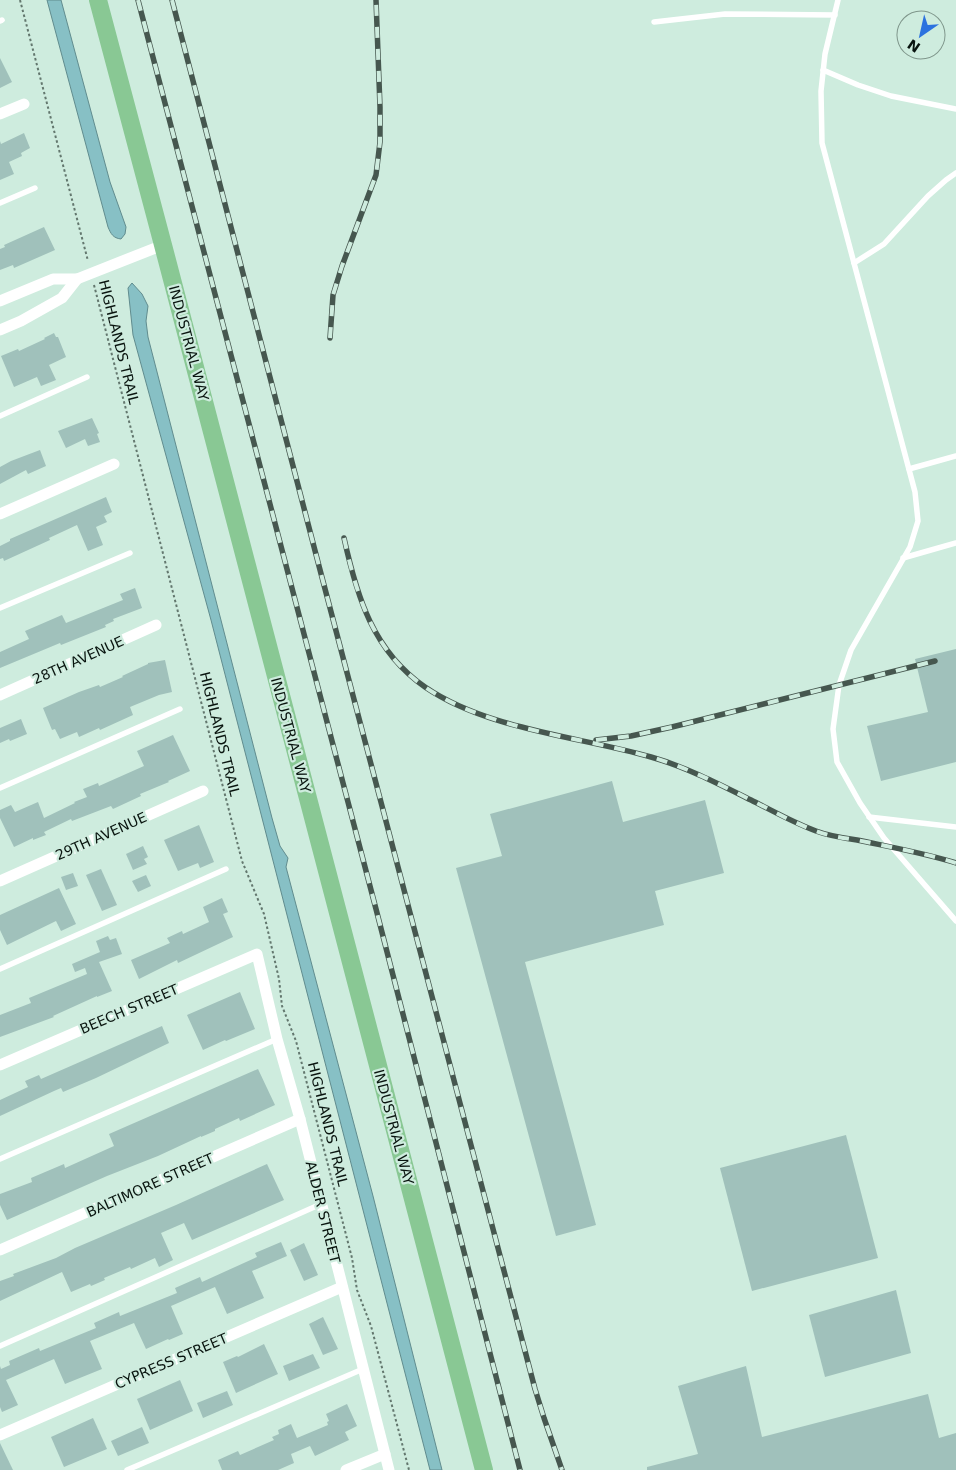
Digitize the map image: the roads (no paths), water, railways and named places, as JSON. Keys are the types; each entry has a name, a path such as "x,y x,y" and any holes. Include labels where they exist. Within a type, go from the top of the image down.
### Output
{"main road":[{"name":"INDUSTRIAL WAY","path":"98,0 484,1470"}],"street":[{"path":"0,114 24,104"},
{"path":"0,302 53,279 77,279 164,246"},
{"path":"0,330 21,321 62,298 77,279"},
{"path":"0,514 114,464"},
{"name":"28TH AVENUE","path":"0,694 156,625"},
{"name":"29TH AVENUE","path":"0,881 203,791"},
{"name":"ALDER STREET","path":"257,954 277,1039 300,1119 389,1470"},
{"name":"BEECH STREET","path":"0,1065 257,954"},
{"name":"BALTIMORE STREET","path":"0,1250 300,1119"},
{"name":"CYPRESS STREET","path":"0,1435 342,1287"},
{"path":"346,1470 384,1454"}],"lane":[{"path":"838,0 823,70 821,91 822,144 915,492 918,521 910,547 851,650 839,685 833,729 837,762 860,804 884,838 956,921"},
{"path":"654,22 725,14 835,15"},
{"path":"823,70 858,85 891,96 956,109"},
{"path":"854,263 884,244 928,196 956,174"},
{"path":"0,203 35,188"},
{"path":"0,416 87,377"},
{"path":"909,469 956,456"},
{"path":"903,558 956,543"},
{"path":"0,608 130,553"},
{"path":"0,788 180,709"},
{"path":"869,817 956,827"},
{"path":"0,969 226,869"},
{"path":"0,1158 277,1039"},
{"path":"0,1346 321,1204"},
{"path":"127,1470 363,1369"}],"water":[{"path":"47,0 61,0 110,182 126,227 125,234 121,239 116,238 108,227"},
{"path":"132,283 142,294 148,306 146,321 148,337 272,818 280,846 288,858 286,867 373,1196 442,1470 430,1470 211,620 133,335 128,288"}],"railway":[{"path":"138,0 376,909 520,1470"},
{"path":"172,0 535,1389 562,1470"},
{"path":"330,338 333,295 376,175 380,142 376,0"},
{"path":"344,538 362,602 380,640 407,673 425,687 450,701 505,723 664,761 702,776 792,821 821,833 907,850 956,863"},
{"path":"596,740 631,736 672,727 935,661"}]}
